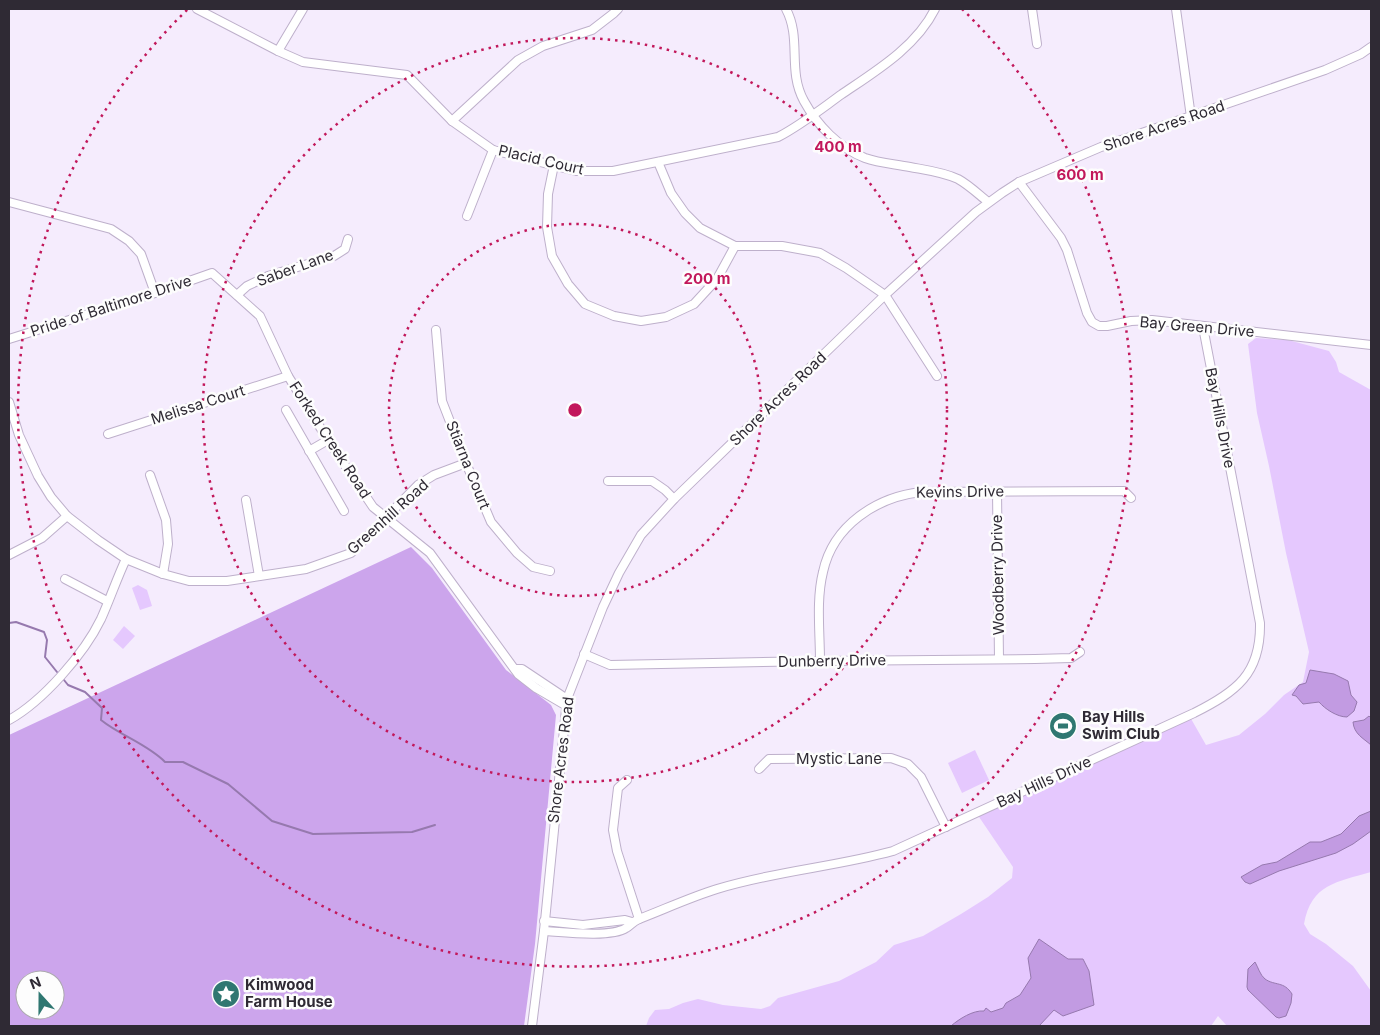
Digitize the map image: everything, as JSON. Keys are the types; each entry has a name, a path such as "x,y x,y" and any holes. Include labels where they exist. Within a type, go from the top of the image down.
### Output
{"street":[{"name":"Placid Court","path":"197,9 303,62 407,75 452,121 492,150 576,171 613,171 778,137 799,126 896,56 929,20 934,9"},
{"path":"278,51 303,9"},
{"path":"452,121 518,60 543,46 592,30 618,9"},
{"path":"786,9 791,18 793,28 796,82 802,98 813,115 832,136 853,153 877,161 945,174 969,186 988,202"},
{"path":"1032,9 1037,44"},
{"path":"1176,9 1190,117"},
{"name":"Shore Acres Road","path":"532,1026 544,931 566,702 603,607 628,557 642,535 674,499 886,295 988,202 1019,182 1101,147 1325,70 1361,54 1371,47"},
{"path":"467,216 492,150"},
{"path":"658,162 670,193 685,213 700,228 735,246 782,246 820,253 886,295 937,376"},
{"path":"554,165 548,194 547,227 552,256 568,284 585,304 614,316 632,320 641,321 666,317 694,304 717,279 735,246"},
{"name":"Bay Green Drive","path":"1019,182 1061,238 1067,250 1087,313 1092,322 1098,326 1152,320 1371,345"},
{"path":"9,202 111,229 130,241 141,254 155,293"},
{"name":"Saber Lane","path":"237,295 247,286 268,276 334,256 345,249 348,239"},
{"name":"Pride of Baltimore Drive","path":"9,339 212,274"},
{"name":"Forked Creek Road","path":"212,274 260,316 288,376 328,440 373,506 430,553 518,674 536,688 566,702"},
{"name":"Bay Hills Drive","path":"544,931 589,934 609,933 626,929 635,921 716,889 893,851 1219,700 1233,691 1250,671 1258,650 1260,623 1203,327"},
{"name":"Stiarna Court","path":"436,330 442,401 491,522 517,554 533,567 550,571"},
{"name":"Melissa Court","path":"108,434 288,376"},
{"name":"Greenhill Road","path":"9,402 19,436 34,469 51,497 67,516 98,540 126,558 163,574 189,581 227,582 306,569 351,554 418,485 434,475 466,463"},
{"path":"286,410 344,511"},
{"path":"309,451 328,440"},
{"path":"150,475 166,520 168,544 163,574"},
{"path":"608,481 652,481 674,499"},
{"name":"Woodberry Drive","path":"996,491 999,659"},
{"name":"Kevins Drive","path":"820,661 820,608 823,572 833,546 842,533 855,520 877,504 905,494 921,492 1124,491 1131,498"},
{"path":"246,500 259,576"},
{"path":"9,555 42,538 67,516"},
{"path":"9,720 50,688 83,648 100,620 126,558"},
{"path":"65,579 107,601"},
{"name":"Dunberry Drive","path":"584,654 610,665 1072,658 1080,652"},
{"name":"Mystic Lane","path":"759,769 769,759 891,758 908,764 922,777 946,827"},
{"path":"627,780 618,788 613,830 635,921"},
{"name":"Bay Hills Drive","path":"544,921 583,925 625,920 635,921"}],"shaded area":[{"path":"1256,338 1288,340 1329,351 1336,362 1339,372 1371,390 1371,872 1337,882 1319,893 1307,911 1304,924 1310,934 1326,944 1353,966 1371,991 1371,1026 1227,1026 1218,1016 1211,1026 646,1026 655,1010 669,1009 698,999 723,1005 761,1009 770,1006 778,998 839,981 876,962 894,945 923,936 988,897 1012,878 1013,867 975,811 1053,782 1190,717 1206,745 1239,735 1265,714 1284,695 1303,682 1309,652 1257,413 1248,344"},
{"path":"411,547 432,568 506,670 551,705 556,715 535,944 524,1026 9,1026 9,735"},
{"path":"138,585 147,590 152,606 140,610 132,588"},
{"path":"124,626 135,636 123,649 113,640"},
{"path":"1310,670 1334,674 1348,681 1351,695 1357,702 1354,711 1347,717 1339,716 1319,702 1303,704 1296,696 1292,695 1299,685 1306,683"},
{"path":"1369,716 1371,718 1371,745 1357,733 1353,722 1364,720"},
{"path":"975,750 989,780 962,793 948,763"},
{"path":"1371,811 1371,831 1336,853 1279,871 1250,884 1241,877 1262,865 1277,862 1310,842 1321,842 1341,834 1359,816"},
{"path":"1039,939 1068,959 1083,959 1089,971 1094,1005 1063,1016 1054,1010 1039,1026 951,1026 966,1016 984,1011 986,1008 991,1012 1003,1008 1006,1003 1020,995 1031,978 1028,958"},
{"path":"1255,962 1265,979 1283,985 1292,994 1286,1016 1276,1017 1248,990 1248,969"}],"waterway":[{"path":"9,623 16,622 44,632 47,640 45,657 57,672"},
{"path":"64,680 68,685 85,692 102,708 101,720 109,726 150,750 165,762 183,762 228,784 272,821 313,834 412,832 435,825"}],"place":[{"name":"Bay Hills Swim Club","path":"1063,726"},
{"name":"Kimwood Farm House","path":"226,994"}]}
